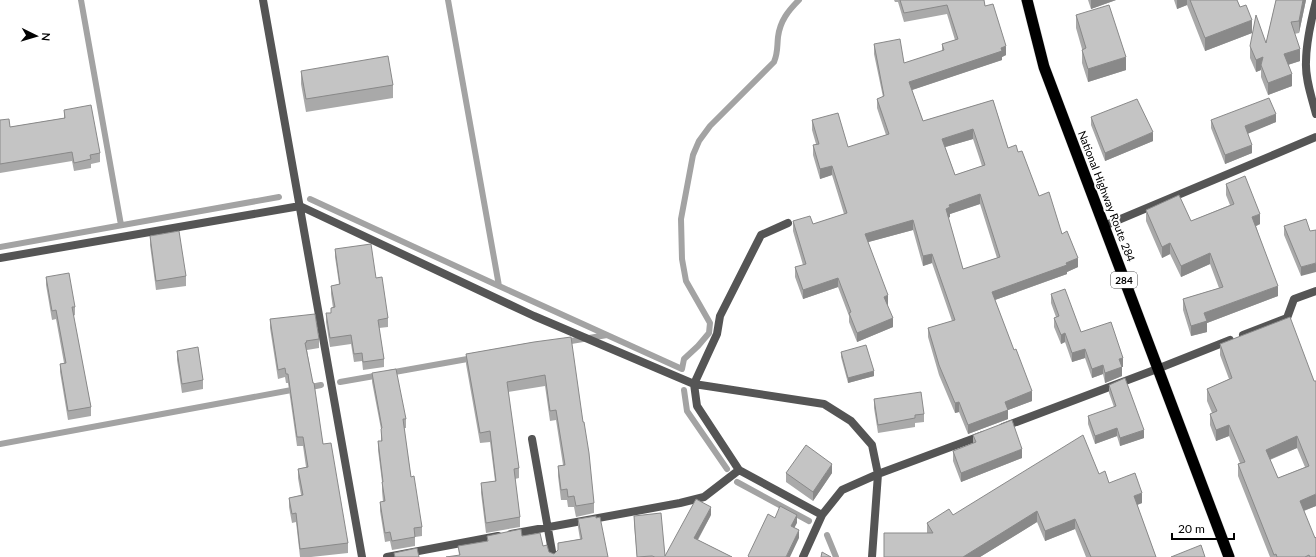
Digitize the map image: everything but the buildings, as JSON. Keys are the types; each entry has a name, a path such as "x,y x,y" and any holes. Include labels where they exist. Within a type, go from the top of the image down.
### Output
{"highway":[{"name":"National Highway Route 284","path":"1027,0 1044,67 1228,557"}],"street":[{"path":"263,0 362,557"},
{"path":"1316,1 1310,25 1306,63 1308,80 1316,114"},
{"path":"1104,226 1316,137"},
{"path":"0,258 300,206 534,316 694,384 824,404 851,421 872,445 878,474 872,557"},
{"path":"788,224 761,235 720,316 717,334 694,384 697,406 740,470 822,515"},
{"path":"803,557 822,515 842,490 878,474 1157,369 1287,318 1294,299 1316,291"},
{"path":"532,439 553,557"},
{"path":"387,557 704,498 740,470"}],"waterway":[{"path":"81,0 121,225"},
{"path":"448,0 499,286"},
{"path":"310,199 682,369 684,359 709,333 710,323 686,281 682,259 681,219 693,155 699,141 710,126 774,62 777,53 779,31 783,21 788,12 799,0"},
{"path":"0,247 279,197"},
{"path":"565,342 607,335"},
{"path":"389,373 473,358"},
{"path":"340,382 380,375"},
{"path":"306,388 321,385"},
{"path":"0,444 297,389"},
{"path":"684,390 687,411 727,469"},
{"path":"737,482 809,521"},
{"path":"827,535 836,557"}]}
